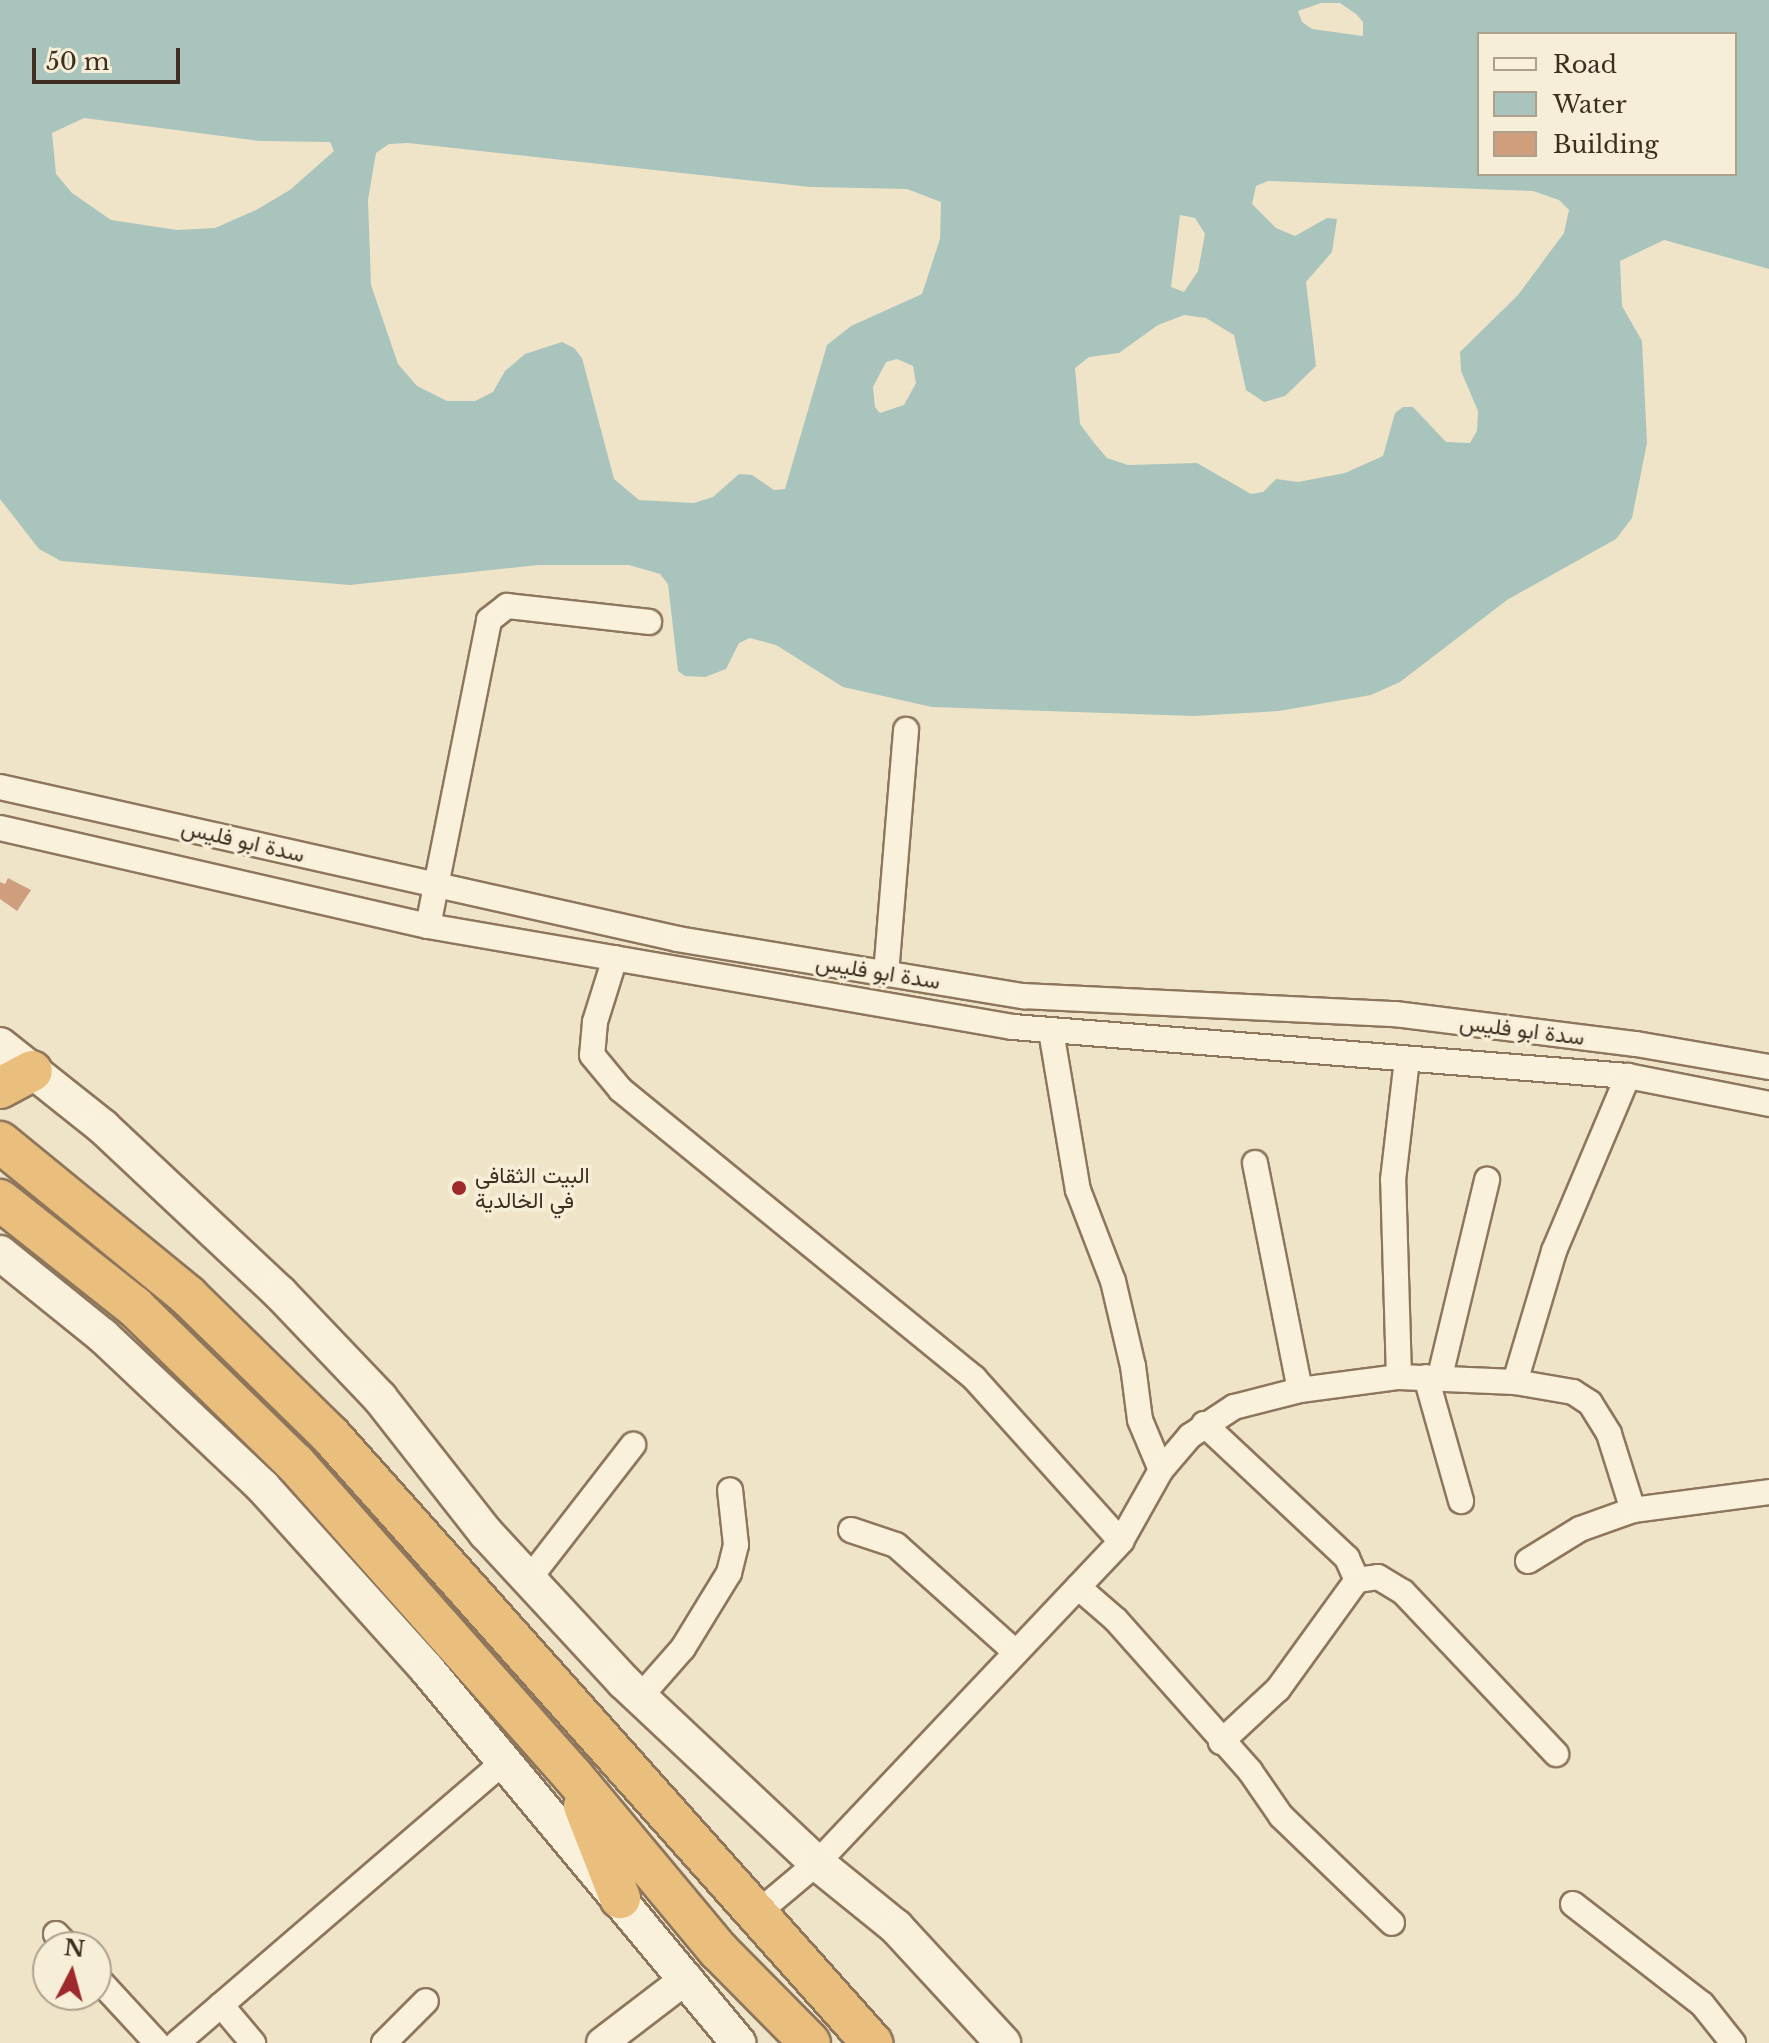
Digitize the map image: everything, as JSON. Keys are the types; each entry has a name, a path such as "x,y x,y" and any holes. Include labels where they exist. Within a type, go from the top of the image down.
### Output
{"highway":[{"path":"0,1142 188,1296 330,1435 484,1603 755,1915 872,2043"},
{"path":"0,1200 135,1307 295,1463 573,1776 719,1951 810,2043"},
{"path":"295,1463 330,1435"},
{"path":"573,1776 620,1898"}],"main road":[{"path":"0,1045 16,1079 103,1127 280,1293 380,1398 529,1579 640,1697 817,1863 896,1927 1003,2043"},
{"path":"0,1253 103,1336 263,1487 504,1762 687,1978 738,2043"}],"street":[{"path":"428,926 489,620 507,606 649,622"},
{"path":"886,974 906,730"},
{"name":"سدة ابو فليس","path":"0,787 678,939 886,974 1059,1000 1395,1014 1636,1044 1769,1067"},
{"name":"سدة ابو فليس","path":"0,828 428,926 1051,1031 1628,1076 1769,1104"},
{"path":"615,958 595,1022 592,1055 621,1090 974,1378 1121,1541"},
{"path":"1051,1031 1078,1190 1113,1281 1133,1366 1140,1420 1161,1470"},
{"path":"1399,1377 1393,1180 1407,1059"},
{"path":"1515,1382 1554,1251 1628,1076"},
{"path":"1255,1163 1300,1390"},
{"path":"1461,1501 1433,1376 1487,1180"},
{"path":"755,1915 817,1863 1121,1541 1161,1470 1204,1424 1234,1407 1300,1390 1399,1377 1433,1376 1515,1382 1573,1392 1590,1403 1609,1434 1633,1510"},
{"path":"1204,1424 1347,1558 1357,1580"},
{"path":"529,1579 633,1445"},
{"path":"640,1697 683,1648 729,1573 736,1545 730,1490"},
{"path":"1528,1561 1580,1529 1633,1510 1769,1492"},
{"path":"851,1530 896,1545 1014,1651"},
{"path":"1221,1742 1278,1689 1357,1580 1378,1577 1403,1592 1556,1754"},
{"path":"1078,1587 1116,1620 1281,1816 1392,1923"},
{"path":"177,2043 504,1762"},
{"path":"1573,1904 1702,2004 1733,2043"},
{"path":"607,2041 687,1978"},
{"path":"112,1994 157,2043"},
{"path":"384,2043 426,2001"},
{"path":"221,2005 253,2043"}],"water":[{"path":"0,0 1769,0 1769,269 1664,240 1620,261 1622,306 1642,341 1647,443 1632,518 1616,539 1507,600 1400,682 1371,695 1279,711 1194,716 932,707 843,687 776,645 750,638 739,643 726,669 705,677 685,676 678,671 668,584 660,574 629,565 538,565 350,585 61,561 39,549 0,499","holes":["1321,3 1340,3 1356,14 1363,22 1363,36 1312,29 1302,22 1298,11","84,118 260,141 330,142 334,151 290,190 256,210 215,228 177,230 111,220 72,193 56,174 52,133","408,143 810,187 907,189 941,202 940,239 922,294 851,326 827,345 785,489 774,490 752,475 739,474 713,497 694,503 639,500 614,479 582,358 574,348 562,342 525,354 505,371 493,392 475,401 447,401 417,386 398,364 371,285 368,200 376,153 389,144","1268,181 1533,191 1559,200 1569,210 1564,233 1518,295 1460,352 1461,371 1478,411 1477,431 1470,443 1446,442 1413,407 1403,407 1395,413 1383,456 1345,473 1298,482 1276,479 1263,492 1251,494 1197,463 1128,465 1107,458 1095,444 1080,424 1075,368 1089,357 1119,353 1158,325 1184,315 1206,318 1234,335 1246,390 1264,402 1285,396 1316,366 1306,282 1332,252 1337,219 1327,218 1295,236 1276,228 1252,204 1256,186","1180,215 1195,218 1205,234 1198,271 1184,292 1171,287","897,359 913,366 916,383 904,405 880,413 875,407 873,387 886,362"]}],"building":[{"path":"8,878 31,890 17,911 0,899 0,882 5,884"}],"place":[{"name":"البيت الثقافي في الخالدية","path":"459,1188"}]}
